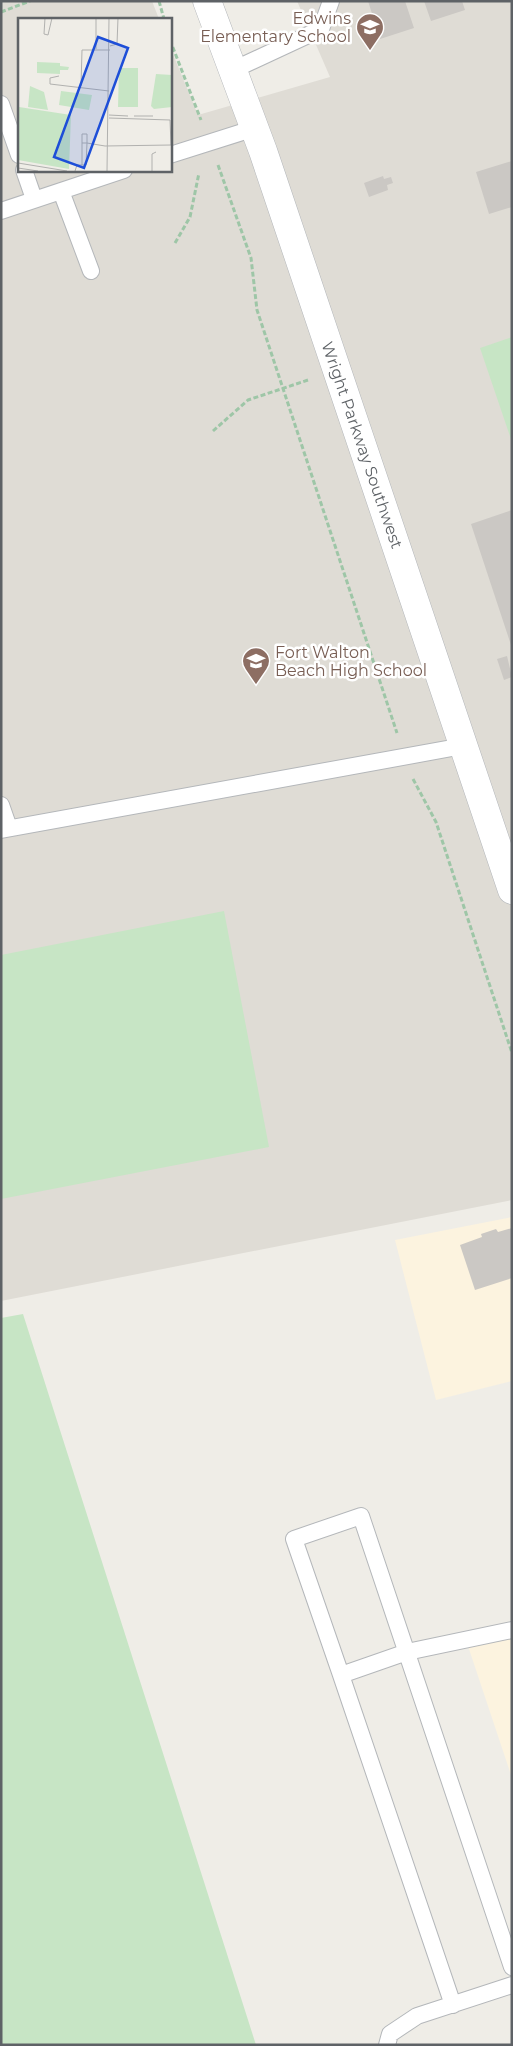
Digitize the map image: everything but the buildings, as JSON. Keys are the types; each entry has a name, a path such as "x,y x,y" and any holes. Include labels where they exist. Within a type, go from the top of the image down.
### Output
{"street":[{"name":"Wright Parkway Southwest","path":"207,1 255,128 512,890"}],"lane":[{"path":"233,70 321,29 331,1"},
{"path":"1,104 18,151"},
{"path":"171,155 255,128"},
{"path":"24,171 34,199"},
{"path":"1,211 121,171"},
{"path":"61,191 91,271"},
{"path":"1,804 5,829 463,746"},
{"path":"453,2005 294,1539 361,1516 512,1967"},
{"path":"341,1675 407,1652 512,1630"},
{"path":"388,2045 390,2034 417,2016 512,1985"}],"path":[{"path":"1,12 30,1"},
{"path":"159,1 164,18"},
{"path":"171,43 251,258 257,310 405,757 415,785 436,822 512,1053"},
{"path":"175,242 190,217 199,171"},
{"path":"213,431 248,400 337,371"}],"shaded area":[{"name":"Fort Walton Beach High School","path":"1,1 152,1 159,18 18,18 18,171 171,171 171,49 198,115 330,77 297,1 512,1 512,1200 1,1301"},
{"path":"512,1217 512,1381 436,1400 395,1240"},
{"path":"512,1628 512,1778 465,1637"}],"green space":[{"path":"512,337 512,442 480,348"},
{"path":"224,911 269,1147 1,1199 1,955"},
{"path":"23,1314 256,2045 1,2045 1,1318"}],"place":[{"name":"Edwins Elementary School","path":"370,51"},
{"name":"Fort Walton Beach High School","path":"256,685"}]}
